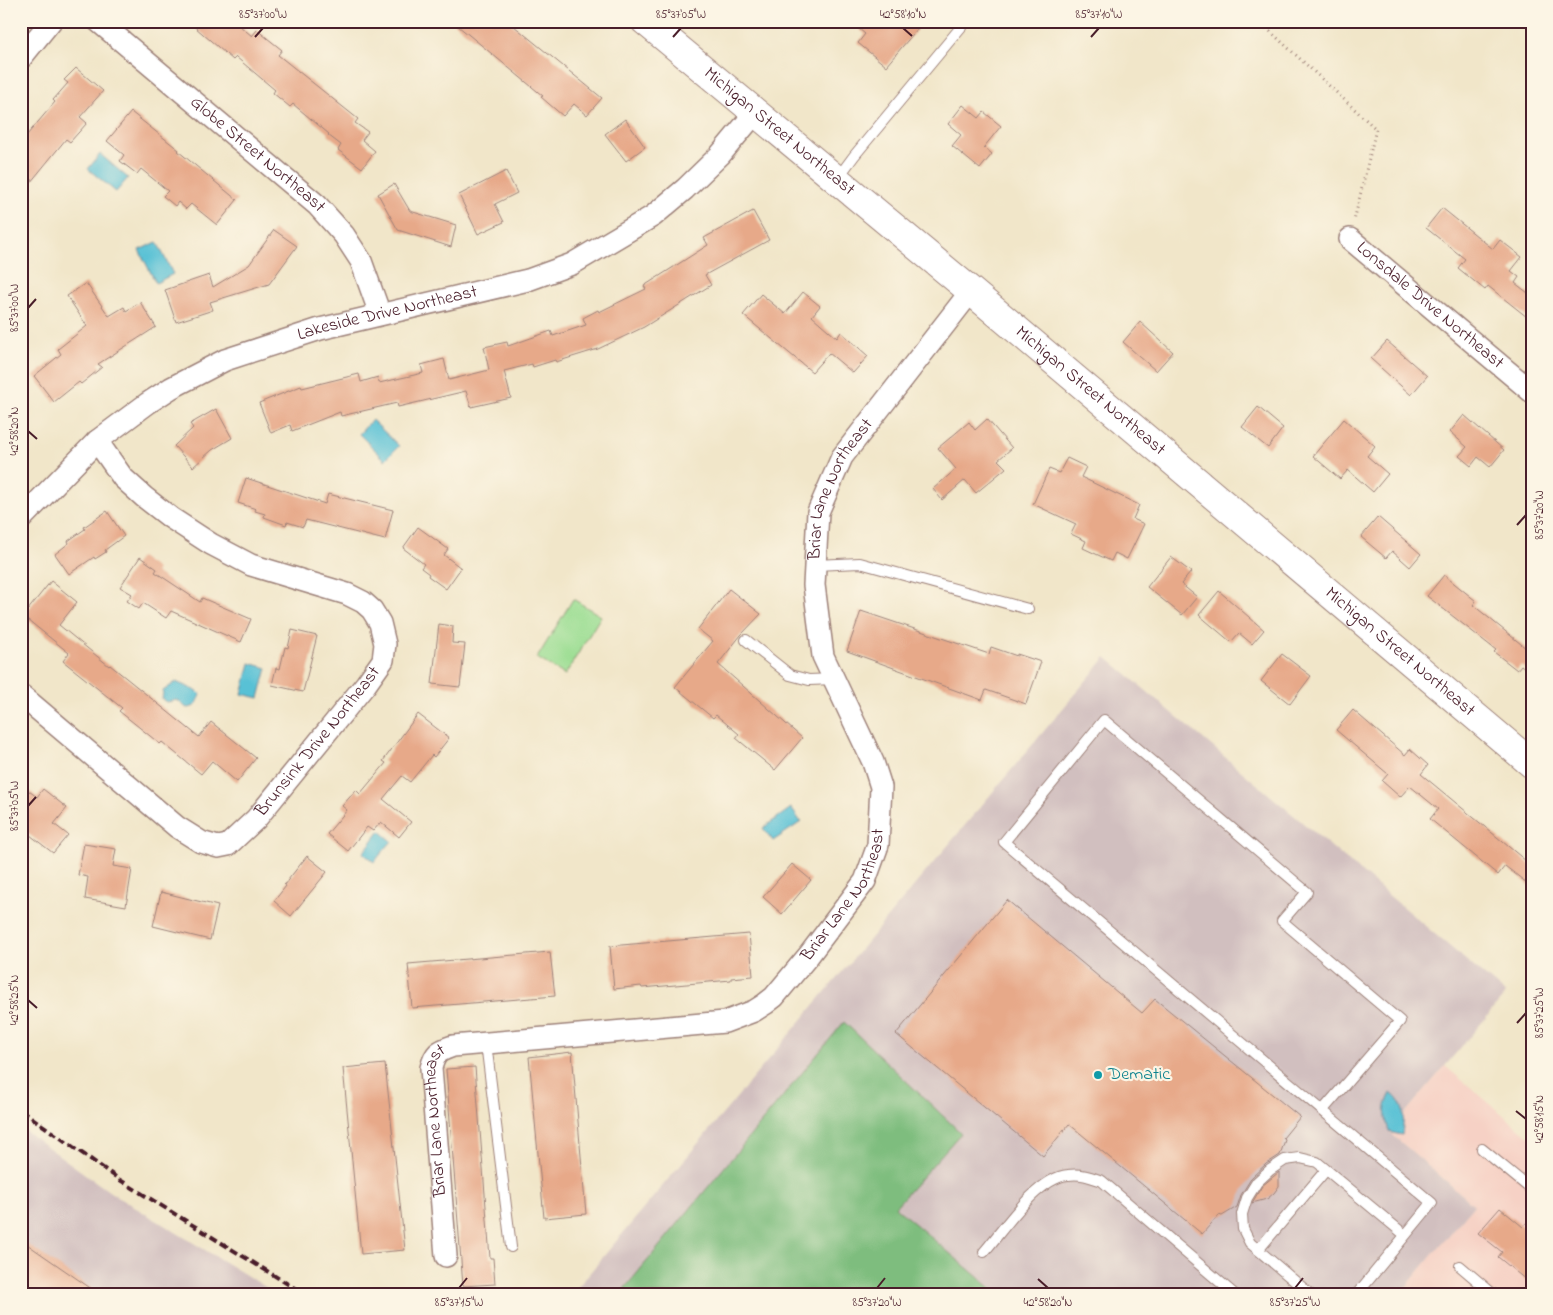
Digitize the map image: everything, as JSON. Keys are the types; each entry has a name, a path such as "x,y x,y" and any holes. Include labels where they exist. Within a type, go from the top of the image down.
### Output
{"main road":[{"name":"Michigan Street Northeast","path":"645,21 971,291 1532,764"}],"street":[{"path":"21,58 51,21"},
{"name":"Globe Street Northeast","path":"98,21 317,205 344,235 361,261 380,314"},
{"name":"Lakeside Drive Northeast","path":"21,519 98,441 163,393 225,360 320,329 528,280 572,264 653,216 685,189 720,155 755,113"},
{"name":"Lonsdale Drive Northeast","path":"1350,239 1532,392"},
{"name":"Briar Lane Northeast","path":"446,1256 431,1068 434,1058 441,1050 453,1046 725,1022 754,1011 774,997 809,956 864,881 878,845 881,787 873,762 823,656 814,585 818,512 842,457 971,291"},
{"name":"Brunsink Drive Northeast","path":"21,695 177,827 200,842 218,847 228,845 256,819 366,684 383,660 385,644 380,623 372,610 363,602 347,594 250,565 211,544 171,518 123,478 98,441"}],"lane":[{"path":"836,180 966,21"},
{"path":"815,565 860,564 1028,609"},
{"path":"746,640 790,675 809,680 834,678"},
{"path":"1323,1110 1400,1021 1282,921 1307,892 1104,720 1004,842 1432,1203 1357,1294"},
{"path":"486,1043 510,1246"},
{"path":"1482,1149 1532,1190"},
{"path":"1310,1294 1250,1243 1243,1229 1242,1214 1247,1198 1257,1182 1285,1160 1300,1158 1317,1162 1405,1236"},
{"path":"1258,1250 1326,1170"},
{"path":"984,1252 1034,1192 1049,1181 1067,1174 1085,1175 1102,1181 1234,1294"},
{"path":"1460,1266 1493,1294"}],"path":[{"path":"1259,21 1376,129 1350,239"}],"shaded area":[{"path":"1106,657 1506,994 1389,1132 1474,1205 1400,1294 572,1294"},
{"path":"1445,1066 1532,1139 1532,1294 1400,1294 1474,1205 1389,1132"},
{"path":"21,1128 110,1192 277,1294 21,1294"}],"green space":[{"path":"573,599 601,616 565,675 537,658"},
{"path":"844,1022 961,1133 895,1207 998,1294 620,1294"}],"water":[{"path":"100,154 128,178 116,192 88,169"},
{"path":"157,242 173,274 156,283 139,250"},
{"path":"372,420 399,446 385,460 359,434"},
{"path":"250,663 267,668 259,698 242,694"},
{"path":"176,682 197,691 201,695 196,705 187,708 177,700 167,702 162,699 163,691"},
{"path":"791,808 801,822 773,841 763,828"},
{"path":"380,831 392,841 374,862 363,853"},
{"path":"1391,1093 1402,1107 1402,1135 1389,1132 1386,1121 1385,1112"}],"building":[{"path":"188,21 234,21 252,36 257,30 282,50 278,55 358,119 355,123 368,132 362,140 375,151 362,168 338,150 341,145 329,134 293,104 290,107 273,93 275,90 236,57 233,60"},
{"path":"452,21 508,21 602,98 587,115 574,104 563,116 541,97 543,96"},
{"path":"850,21 924,21 886,66 858,43 865,34"},
{"path":"76,68 103,91 80,117 87,123 70,142 66,139 21,194 21,142 55,102 53,100 68,83 64,80"},
{"path":"963,105 979,118 984,112 1001,126 984,147 992,154 980,169 952,146 961,135 948,124"},
{"path":"131,112 237,200 217,225 191,204 186,209 178,202 175,206 163,196 168,191 141,169 137,174 120,161 124,155 107,141"},
{"path":"625,119 645,147 626,161 605,134"},
{"path":"506,171 517,193 495,204 504,222 478,234 459,195"},
{"path":"394,184 410,211 456,225 451,247 398,230 378,194"},
{"path":"1442,208 1493,249 1500,240 1522,257 1511,271 1519,277 1515,283 1532,296 1532,321 1488,286 1485,290 1458,268 1465,259 1426,228"},
{"path":"753,211 769,240 705,275 711,285 644,327 598,349 556,362 555,360 533,367 532,364 504,371 511,398 471,407 466,391 398,407 397,403 341,416 340,412 292,431 290,425 271,433 259,403 301,386 302,388 359,374 361,382 378,377 379,383 423,373 421,365 444,359 449,380 489,370 484,347 507,342 508,346 551,331 553,336 586,325 583,318 646,289 644,286 708,245 704,238"},
{"path":"274,230 297,246 269,284 210,302 213,310 176,322 165,290 209,275 213,287 249,265"},
{"path":"86,283 109,316 124,307 126,311 140,302 156,327 98,364 102,367 54,402 34,376 61,354 58,349 87,326 67,296"},
{"path":"803,292 820,306 812,316 837,338 841,332 868,356 853,373 829,353 812,372 743,315 761,294 785,314"},
{"path":"1140,322 1173,352 1156,371 1123,342"},
{"path":"1387,341 1427,376 1411,395 1371,359"},
{"path":"1258,407 1283,428 1268,448 1242,427"},
{"path":"216,409 232,438 212,450 193,467 174,446 193,428 190,424"},
{"path":"1464,415 1504,450 1490,467 1478,457 1471,466 1459,456 1467,447 1450,432"},
{"path":"987,419 1012,448 998,460 1006,468 976,493 965,480 942,500 933,489 956,469 938,448 969,422 975,430"},
{"path":"1344,419 1375,446 1367,456 1388,474 1373,492 1348,470 1340,479 1313,456"},
{"path":"1067,458 1086,467 1081,477 1139,505 1133,519 1144,524 1127,559 1115,553 1111,561 1083,548 1086,541 1071,534 1076,524 1033,504 1049,469 1059,473"},
{"path":"246,478 325,504 328,494 393,510 385,540 306,520 303,527 287,522 286,525 264,517 265,514 255,511 256,509 238,503"},
{"path":"107,511 124,536 105,550 106,552 95,559 94,557 69,574 55,554 69,543 68,541 85,529 84,527"},
{"path":"1378,517 1421,554 1410,567 1392,551 1386,558 1361,537"},
{"path":"418,527 448,549 444,555 461,568 446,589 428,576 429,574 421,568 424,564 403,548"},
{"path":"140,557 157,569 155,572 200,602 202,598 251,619 241,642 171,611 166,618 143,603 139,609 127,601 132,594 120,587"},
{"path":"1171,557 1191,572 1181,584 1197,597 1182,615 1147,587"},
{"path":"1444,575 1476,601 1473,605 1532,653 1532,674 1521,665 1517,670 1494,652 1496,650 1427,596"},
{"path":"51,581 77,602 59,625 199,737 211,722 256,758 237,782 212,761 201,774 162,742 160,744 119,711 122,708 63,661 69,653 23,616"},
{"path":"729,589 761,614 718,664 802,738 775,770 736,738 739,734 716,715 713,718 675,687 713,641 698,629"},
{"path":"1219,591 1264,630 1252,644 1239,633 1231,642 1199,615"},
{"path":"861,611 989,654 991,647 1041,662 1026,704 986,690 982,700 847,651"},
{"path":"439,624 453,626 452,643 465,644 460,687 432,684"},
{"path":"292,630 317,636 303,692 272,685 276,668 280,669 285,647 288,648"},
{"path":"1282,654 1311,676 1290,704 1261,681"},
{"path":"1353,710 1405,755 1410,749 1428,765 1421,774 1532,866 1532,887 1505,866 1498,875 1430,819 1438,809 1410,786 1400,797 1382,781 1388,774 1336,730"},
{"path":"418,714 449,738 410,782 402,776 383,799 411,822 399,837 381,822 373,831 367,827 348,851 327,834 347,810 342,806 356,790 360,794 386,763 383,761"},
{"path":"21,785 37,797 43,789 67,808 54,824 68,835 53,853 21,828"},
{"path":"84,844 116,849 113,866 132,869 126,906 85,899 88,877 78,875"},
{"path":"307,856 327,872 291,916 274,901"},
{"path":"792,864 811,880 782,914 763,897"},
{"path":"161,892 218,906 210,940 153,926"},
{"name":"Dematic","path":"1007,900 1142,1013 1155,999 1300,1117 1283,1138 1285,1140 1280,1155 1266,1164 1252,1177 1241,1195 1237,1207 1222,1216 1219,1215 1202,1234 1069,1124 1043,1156 896,1034"},
{"path":"749,934 753,976 731,978 731,980 614,989 610,946"},
{"path":"550,952 555,996 412,1008 408,964"},
{"path":"572,1052 586,1214 544,1218 529,1057"},
{"path":"385,1064 405,1250 361,1254 343,1068"},
{"path":"475,1067 490,1258 493,1258 495,1284 463,1286 446,1069"},
{"path":"1279,1172 1279,1186 1274,1193 1267,1199 1252,1203 1262,1186"},
{"path":"1500,1208 1523,1227 1532,1217 1532,1285 1498,1257 1502,1252 1478,1233"},
{"path":"21,1240 99,1294 21,1294"}],"railway":[{"path":"21,1110 120,1180 304,1294"}],"place":[{"name":"Dematic","path":"1098,1075"}]}
